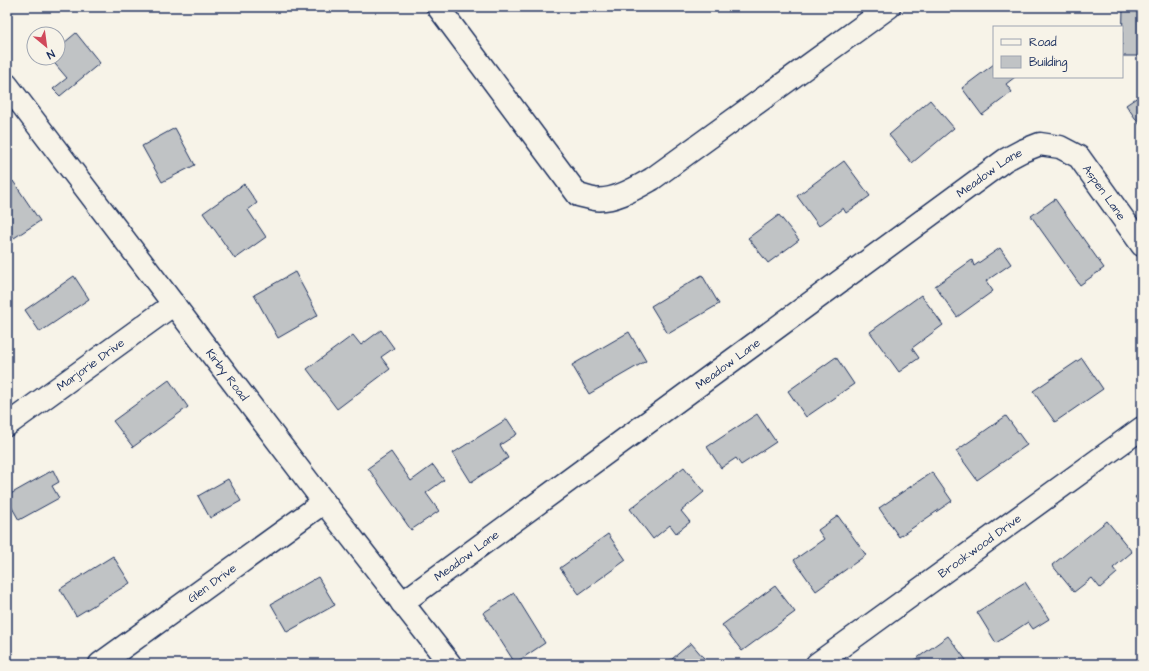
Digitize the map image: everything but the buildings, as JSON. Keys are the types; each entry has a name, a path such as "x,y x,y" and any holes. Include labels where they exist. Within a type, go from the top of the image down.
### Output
{"street":[{"path":"444,9 578,194 595,200 615,197 631,192 652,179 889,7"},
{"name":"Kirby Road","path":"7,85 324,502 450,664"},
{"name":"Meadow Lane","path":"402,603 1005,160 1040,144 1060,147"},
{"name":"Aspen Lane","path":"1060,147 1079,157 1142,245"},
{"name":"Marjorie Drive","path":"7,425 174,304"},
{"name":"Brookwood Drive","path":"817,664 1142,428"},
{"name":"Glen Drive","path":"100,664 324,502"}]}
